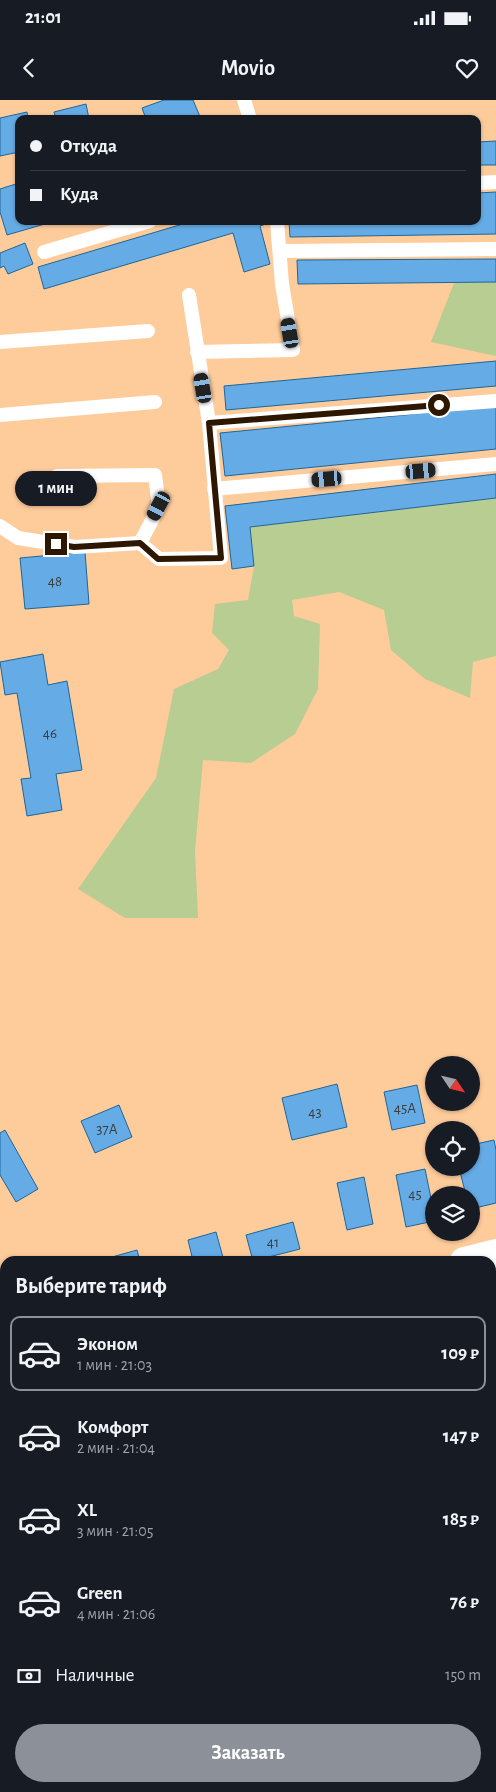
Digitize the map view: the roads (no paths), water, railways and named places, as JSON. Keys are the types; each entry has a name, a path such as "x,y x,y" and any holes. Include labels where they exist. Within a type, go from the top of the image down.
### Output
{"lane":[{"path":"244,100 249,115"},
{"path":"481,183 496,182"},
{"path":"44,252 136,225"},
{"path":"197,352 293,350 282,284 277,225"},
{"path":"280,251 496,249"},
{"path":"0,526 18,538 74,547 140,543 158,559 221,558 209,423 189,295"},
{"path":"0,342 148,331"},
{"path":"209,423 496,401"},
{"path":"0,415 155,402"},
{"path":"214,489 496,464"},
{"path":"57,476 155,475 159,506 140,543"}]}
